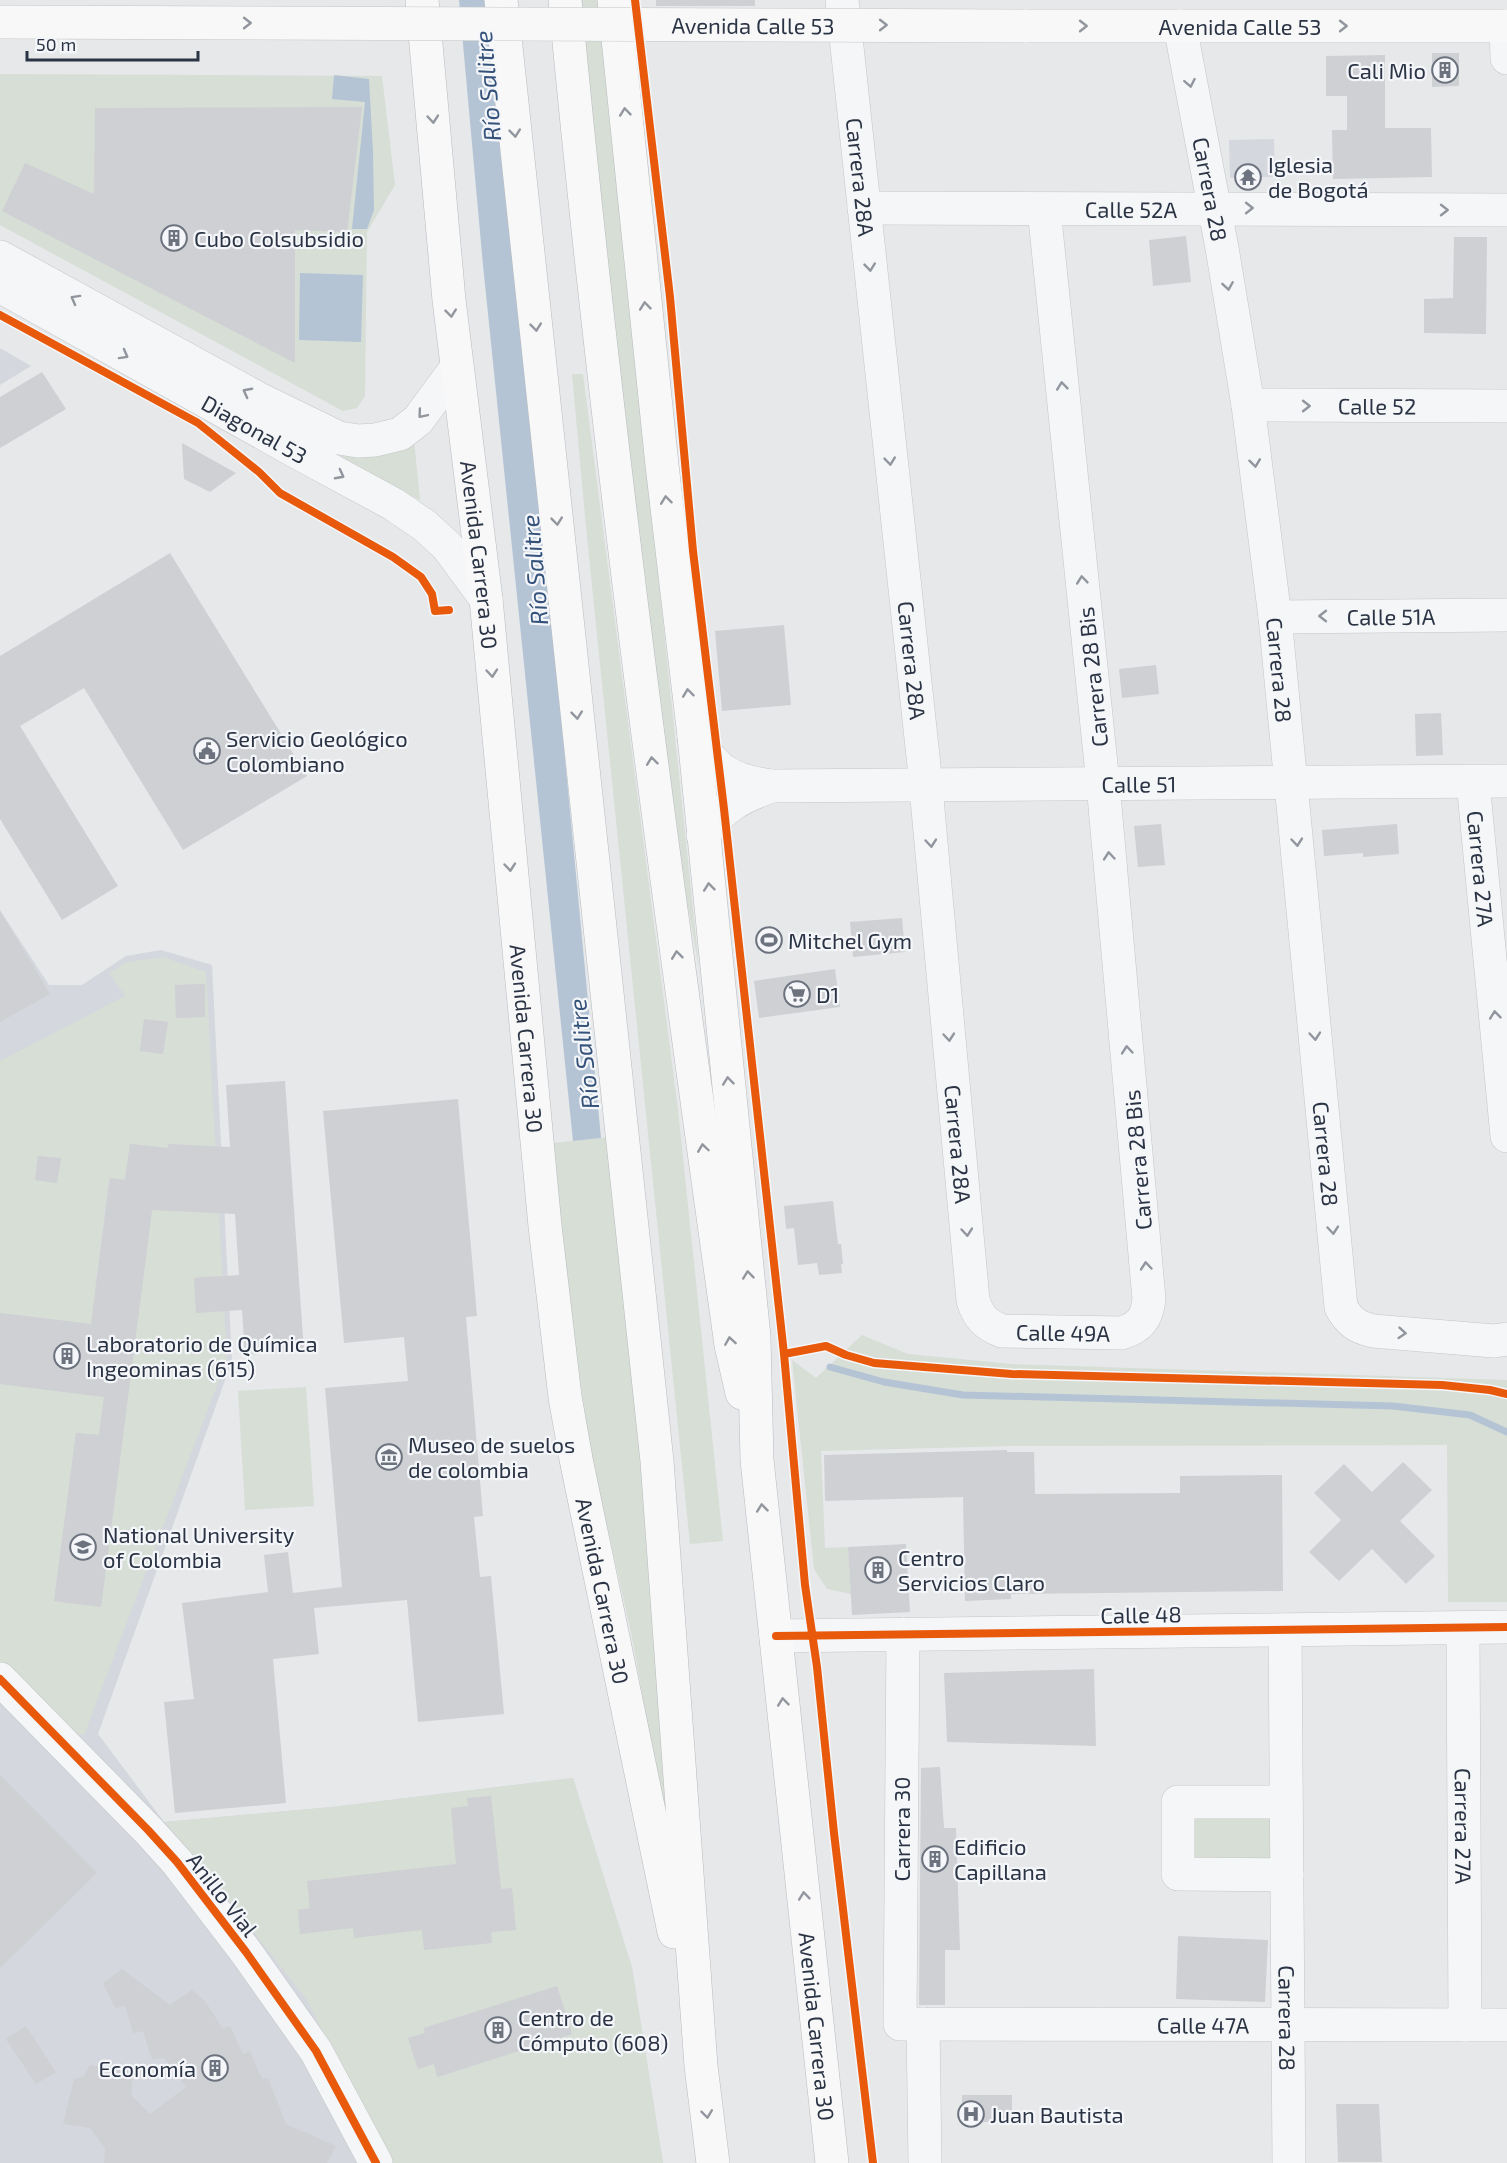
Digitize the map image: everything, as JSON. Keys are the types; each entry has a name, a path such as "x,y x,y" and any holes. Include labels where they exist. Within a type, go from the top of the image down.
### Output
{"main road":[{"name":"Avenida Carrera 30","path":"422,0 457,367 486,599 528,1065 565,1396 701,2066"},
{"name":"Avenida Carrera 30","path":"501,0 657,1461 701,2066 713,2163"},
{"name":"Avenida Carrera 30","path":"565,0 603,377 682,996 730,1345 757,1460"},
{"name":"Avenida Carrera 30","path":"614,0 662,465 693,736 754,1337 757,1460 832,2163"},
{"name":"Avenida Calle 53","path":"0,22 1507,26"}],"street":[{"name":"Carrera 28A","path":"842,0 925,785 973,1300 982,1319"},
{"name":"Carrera 28","path":"1180,26 1248,405 1275,617 1341,1307 1347,1318 1358,1327 1373,1331 1494,1341 1507,1339"},
{"path":"1507,26 1507,58"},
{"name":"Calle 52A","path":"864,208 1507,210"},
{"name":"Carrera 28 Bis","path":"1044,209 1103,784 1149,1299 1148,1312 1142,1322"},
{"name":"Diagonal 53","path":"0,257 217,376 339,438 358,441 375,440 400,434 418,420 457,367"},
{"name":"Diagonal 53","path":"0,286 393,504 424,525 447,546 486,599"},
{"name":"Calle 52","path":"1248,405 1507,406"},
{"name":"Calle 51A","path":"1275,617 1507,615"},
{"name":"Calle 51","path":"693,736 719,769 739,780 771,786 1507,781"},
{"name":"Carrera 27A","path":"1473,782 1507,1136"},
{"name":"Calle 51","path":"703,835 714,818 724,809 736,801 771,786"},
{"name":"Calle 49A","path":"982,1319 1002,1330 1121,1333 1132,1330 1142,1322"},
{"name":"Calle 48","path":"776,1636 1507,1627"},
{"name":"Carrera 27A","path":"1463,1628 1465,2025"},
{"name":"Carrera 28","path":"1285,1630 1289,2163"},
{"name":"Carrera 30","path":"903,1634 911,2024 925,2163"},
{"name":"Anillo Vial","path":"0,1679 148,1830 190,1879 316,2051 376,2163"},
{"path":"1286,1802 1178,1802 1178,1874 1287,1875"},
{"name":"Calle 47A","path":"911,2024 1507,2025"}],"shaded area":[{"path":"581,0 603,0 637,372 699,967 660,756 590,106"},
{"path":"0,74 382,76 395,185 367,232 365,396 357,408 343,411 0,225"},
{"path":"1274,139 1275,177 1230,178 1229,140"},
{"path":"0,348 31,366 0,385"},
{"path":"572,374 583,374 678,1110 723,1541 690,1544"},
{"path":"414,440 420,500 337,460 341,454"},
{"name":"National University of Colombia","path":"0,910 49,985 82,985 126,956 161,950 212,965 232,1361 98,1734 164,1822 332,1807 573,1778 632,1968 663,2163 0,2163"},
{"path":"163,957 206,972 227,1359 84,1735 60,1730 0,1673 0,1384 104,1397 99,1435 76,1433 54,1601 101,1607 160,1147 130,1144 125,1180 109,1179 95,1290 115,1327 0,1313 0,1061 125,996 109,973 127,962","holes":["205,984 205,1017 176,1018 175,985","144,1019 168,1022 163,1054 140,1051","168,1144 207,1212 165,1210","38,1156 61,1159 57,1183 35,1180","215,1276 218,1311 196,1313 194,1278"]},
{"path":"612,1137 640,1376 677,1889 632,1637 591,1455 567,1291 552,1143"},
{"path":"862,1335 908,1354 1012,1364 1507,1380 1507,1602 1448,1602 1447,1445 1012,1446 821,1451 825,1548 848,1547 851,1594 827,1589 814,1569 792,1360 816,1378"},
{"path":"306,1387 314,1506 245,1510 238,1391"},
{"path":"573,1778 632,1968 663,2163 391,2163 306,1999 164,1822 332,1807","holes":["557,1986 572,2034 438,2077 434,2064 418,2069 408,2039 425,2033 424,2028"]},
{"path":"1274,1809 1276,1867 1190,1864 1189,1811"}],"water":[{"name":"Río Salitre","path":"459,0 493,0 601,1138 573,1141 483,265"},
{"path":"334,75 369,79 374,210 367,229 352,229 365,102 332,99"},
{"path":"300,273 363,275 361,342 299,340"}],"building":[{"path":"656,0 755,0 755,6 656,6"},
{"name":"Cali Mio","path":"1432,53 1459,53 1459,86 1432,87"},
{"path":"1385,55 1385,128 1431,128 1432,177 1333,179 1332,130 1347,130 1347,96 1326,96 1326,56"},
{"name":"Cubo Colsubsidio","path":"362,107 347,232 295,230 295,363 2,211 25,163 94,194 95,108"},
{"path":"1186,236 1191,282 1153,286 1149,240"},
{"path":"1454,237 1487,237 1486,334 1424,333 1424,299 1453,298"},
{"path":"42,372 66,409 0,448 0,397"},
{"path":"182,443 236,473 210,492 184,479"},
{"name":"Servicio Geológico Colombiano","path":"170,553 307,776 183,850 84,688 20,726 118,886 62,920 0,819 0,656"},
{"path":"784,625 791,705 722,711 715,631"},
{"path":"1156,665 1159,694 1122,698 1119,669"},
{"path":"1441,713 1443,755 1416,756 1415,714"},
{"path":"1161,824 1165,865 1138,867 1134,826"},
{"path":"1397,824 1399,854 1363,857 1363,853 1324,856 1322,830"},
{"path":"0,911 50,994 0,1022"},
{"path":"902,918 905,952 853,957 850,922"},
{"name":"D1","path":"835,969 840,1007 759,1018 754,981"},
{"path":"205,984 205,1017 176,1018 175,985"},
{"path":"144,1019 168,1022 163,1054 140,1051"},
{"path":"285,1081 304,1351 245,1355 242,1310 196,1313 194,1278 239,1275 235,1214 152,1210 101,1607 54,1601 76,1433 99,1435 104,1397 0,1384 0,1313 91,1324 110,1178 125,1180 130,1144 168,1148 168,1144 230,1147 226,1085"},
{"path":"458,1099 477,1316 466,1317 483,1516 474,1517 480,1577 491,1576 504,1714 418,1722 407,1600 314,1608 319,1654 273,1659 286,1803 175,1813 164,1702 194,1699 182,1603 268,1592 264,1555 288,1552 293,1593 342,1587 325,1388 408,1381 404,1337 344,1343 323,1111"},
{"path":"38,1156 61,1158 57,1183 35,1180"},
{"path":"833,1201 838,1244 841,1244 842,1273 819,1275 817,1263 798,1265 794,1228 786,1229 784,1206"},
{"path":"1007,1450 1007,1452 1034,1452 1035,1494 1180,1493 1180,1476 1282,1475 1283,1591 1011,1594 1011,1599 965,1601 963,1497 825,1501 824,1455"},
{"path":"1403,1462 1432,1490 1400,1521 1435,1556 1406,1584 1372,1549 1339,1581 1309,1552 1341,1520 1314,1493 1344,1464 1372,1492"},
{"name":"Centro Servicios Claro","path":"906,1544 910,1612 852,1615 848,1547"},
{"path":"1094,1669 1096,1746 947,1742 944,1673"},
{"path":"940,1767 944,1828 956,1828 960,1950 945,1950 945,2005 919,2005 921,1768"},
{"path":"0,1775 97,1873 0,1968"},
{"path":"491,1796 501,1889 512,1888 516,1930 491,1932 492,1943 424,1950 422,1930 354,1938 353,1928 300,1934 298,1910 310,1908 307,1881 456,1864 451,1808 468,1806 467,1798"},
{"path":"1178,1936 1268,1940 1265,2002 1176,1999"},
{"name":"Economía","path":"122,1969 170,2005 192,1990 205,2001 223,2029 230,2026 243,2054 250,2051 262,2079 268,2078 286,2124 336,2146 327,2163 104,2163 105,2148 90,2128 63,2124 74,2079 84,2076 90,2065 133,2072 131,2095 150,2114 186,2087 164,2058 152,2059 143,2031 133,2033 125,2006 115,2008 103,1983"},
{"name":"Centro de Cómputo (608)","path":"557,1986 572,2034 437,2077 434,2064 418,2069 408,2038 425,2033 424,2028"},
{"path":"26,2026 45,2055 42,2056 46,2057 56,2072 36,2084 6,2039"},
{"path":"962,2095 1012,2095 1012,2122 962,2122"},
{"path":"1336,2104 1379,2104 1382,2162 1338,2162"}],"waterway":[{"path":"830,1367 884,1382 963,1395 1393,1406 1470,1415 1507,1432"}],"cycle path":[{"path":"635,0 670,297 693,551 784,1354 805,1585 817,1667 873,2163"},
{"path":"0,315 198,423 259,472 280,493 393,557 421,577 432,594 435,611 449,610"},
{"path":"784,1354 826,1346 846,1355 874,1363 1012,1374 1442,1385 1507,1394"},
{"path":"776,1636 1507,1627"},
{"path":"0,1679 177,1862 246,1952 316,2051 376,2163"}],"place":[{"name":"Cali Mio","path":"1445,70"},
{"name":"Iglesia de Bogotá","path":"1248,177"},
{"name":"Cubo Colsubsidio","path":"174,238"},
{"name":"Servicio Geológico Colombiano","path":"207,751"},
{"name":"Mitchel Gym","path":"769,940"},
{"name":"D1","path":"797,994"},
{"name":"Laboratorio de Química Ingeominas (615)","path":"67,1356"},
{"name":"Museo de suelos de colombia","path":"389,1457"},
{"name":"National University of Colombia","path":"83,1547"},
{"name":"Centro Servicios Claro","path":"878,1570"},
{"name":"Edificio Capillana","path":"935,1859"},
{"name":"Centro de Cómputo (608)","path":"498,2030"},
{"name":"Economía","path":"215,2068"},
{"name":"Juan Bautista","path":"971,2114"}]}
